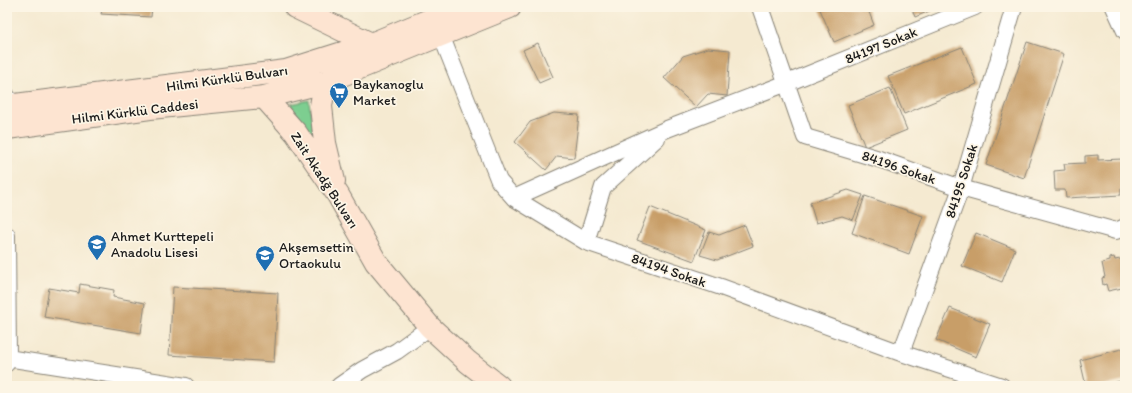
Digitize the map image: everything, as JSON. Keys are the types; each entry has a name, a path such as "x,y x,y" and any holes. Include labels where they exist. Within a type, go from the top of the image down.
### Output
{"main road":[{"path":"295,7 371,44"},
{"name":"Hilmi Kürklü Bulvarı","path":"10,100 286,71 371,44 461,7"},
{"name":"Hilmi Kürklü Bulvarı","path":"264,97 325,82 510,7"},
{"path":"325,82 321,106 325,143 338,195"},
{"name":"Hilmi Kürklü Caddesi","path":"7,128 150,108 264,97"},
{"name":"Zait Akadğ Bulvarı","path":"264,97 296,133 338,195 376,262 430,327 468,362 499,386"}],"street":[{"name":"84196 Sokak","path":"760,7 806,137 879,159 960,188 1116,232 1125,227"},
{"name":"84197 Sokak","path":"514,198 667,129 787,83 976,7"},
{"name":"84195 Sokak","path":"901,353 960,188 1014,7"},
{"path":"1114,7 1125,31"},
{"name":"84194 Sokak","path":"441,35 499,182 514,198 586,242 721,287 901,353 1002,386"},
{"path":"586,242 604,187 667,129"},
{"path":"7,235 7,360 186,386"},
{"path":"339,386 362,370 397,351 430,327"}],"green space":[{"path":"309,100 315,143 290,104"}],"building":[{"path":"78,7 152,7 151,17 101,14 102,10"},
{"path":"819,7 867,7 874,25 834,42"},
{"path":"911,7 939,7 915,17"},
{"path":"1027,42 1064,54 1024,178 986,165"},
{"path":"538,43 553,77 539,83 523,50"},
{"path":"962,47 977,84 904,114 888,76"},
{"path":"708,48 730,50 727,96 708,94 696,107 664,78 683,56"},
{"path":"890,88 907,130 865,147 848,105"},
{"path":"554,113 579,115 574,158 557,156 546,170 515,142 530,122"},
{"path":"1098,155 1098,160 1123,159 1123,164 1125,164 1125,188 1121,189 1121,195 1066,198 1065,190 1055,190 1054,171 1065,170 1064,164 1085,163 1085,156"},
{"path":"848,190 863,195 853,220 842,216 816,223 810,203"},
{"path":"865,196 923,216 909,254 852,233"},
{"path":"650,207 706,230 694,261 637,240"},
{"path":"745,225 753,246 717,260 700,255 709,232 719,235"},
{"path":"976,233 1015,249 1002,282 962,266"},
{"path":"1114,257 1115,260 1125,258 1125,292 1123,293 1122,288 1108,291 1106,284 1103,285 1102,278 1105,277 1102,263 1110,261 1110,258"},
{"path":"80,284 114,290 113,297 145,303 141,333 44,317 49,288 79,293"},
{"path":"173,287 278,293 274,362 169,355"},
{"path":"950,308 990,324 976,357 936,340"},
{"path":"1125,348 1125,380 1100,386 1086,386 1080,360"}],"place":[{"name":"Baykanoglu Market","path":"339,109"},
{"name":"Ahmet Kurttepeli Anadolu Lisesi","path":"97,261"},
{"name":"Akşemsettin Ortaokulu","path":"265,272"}]}
